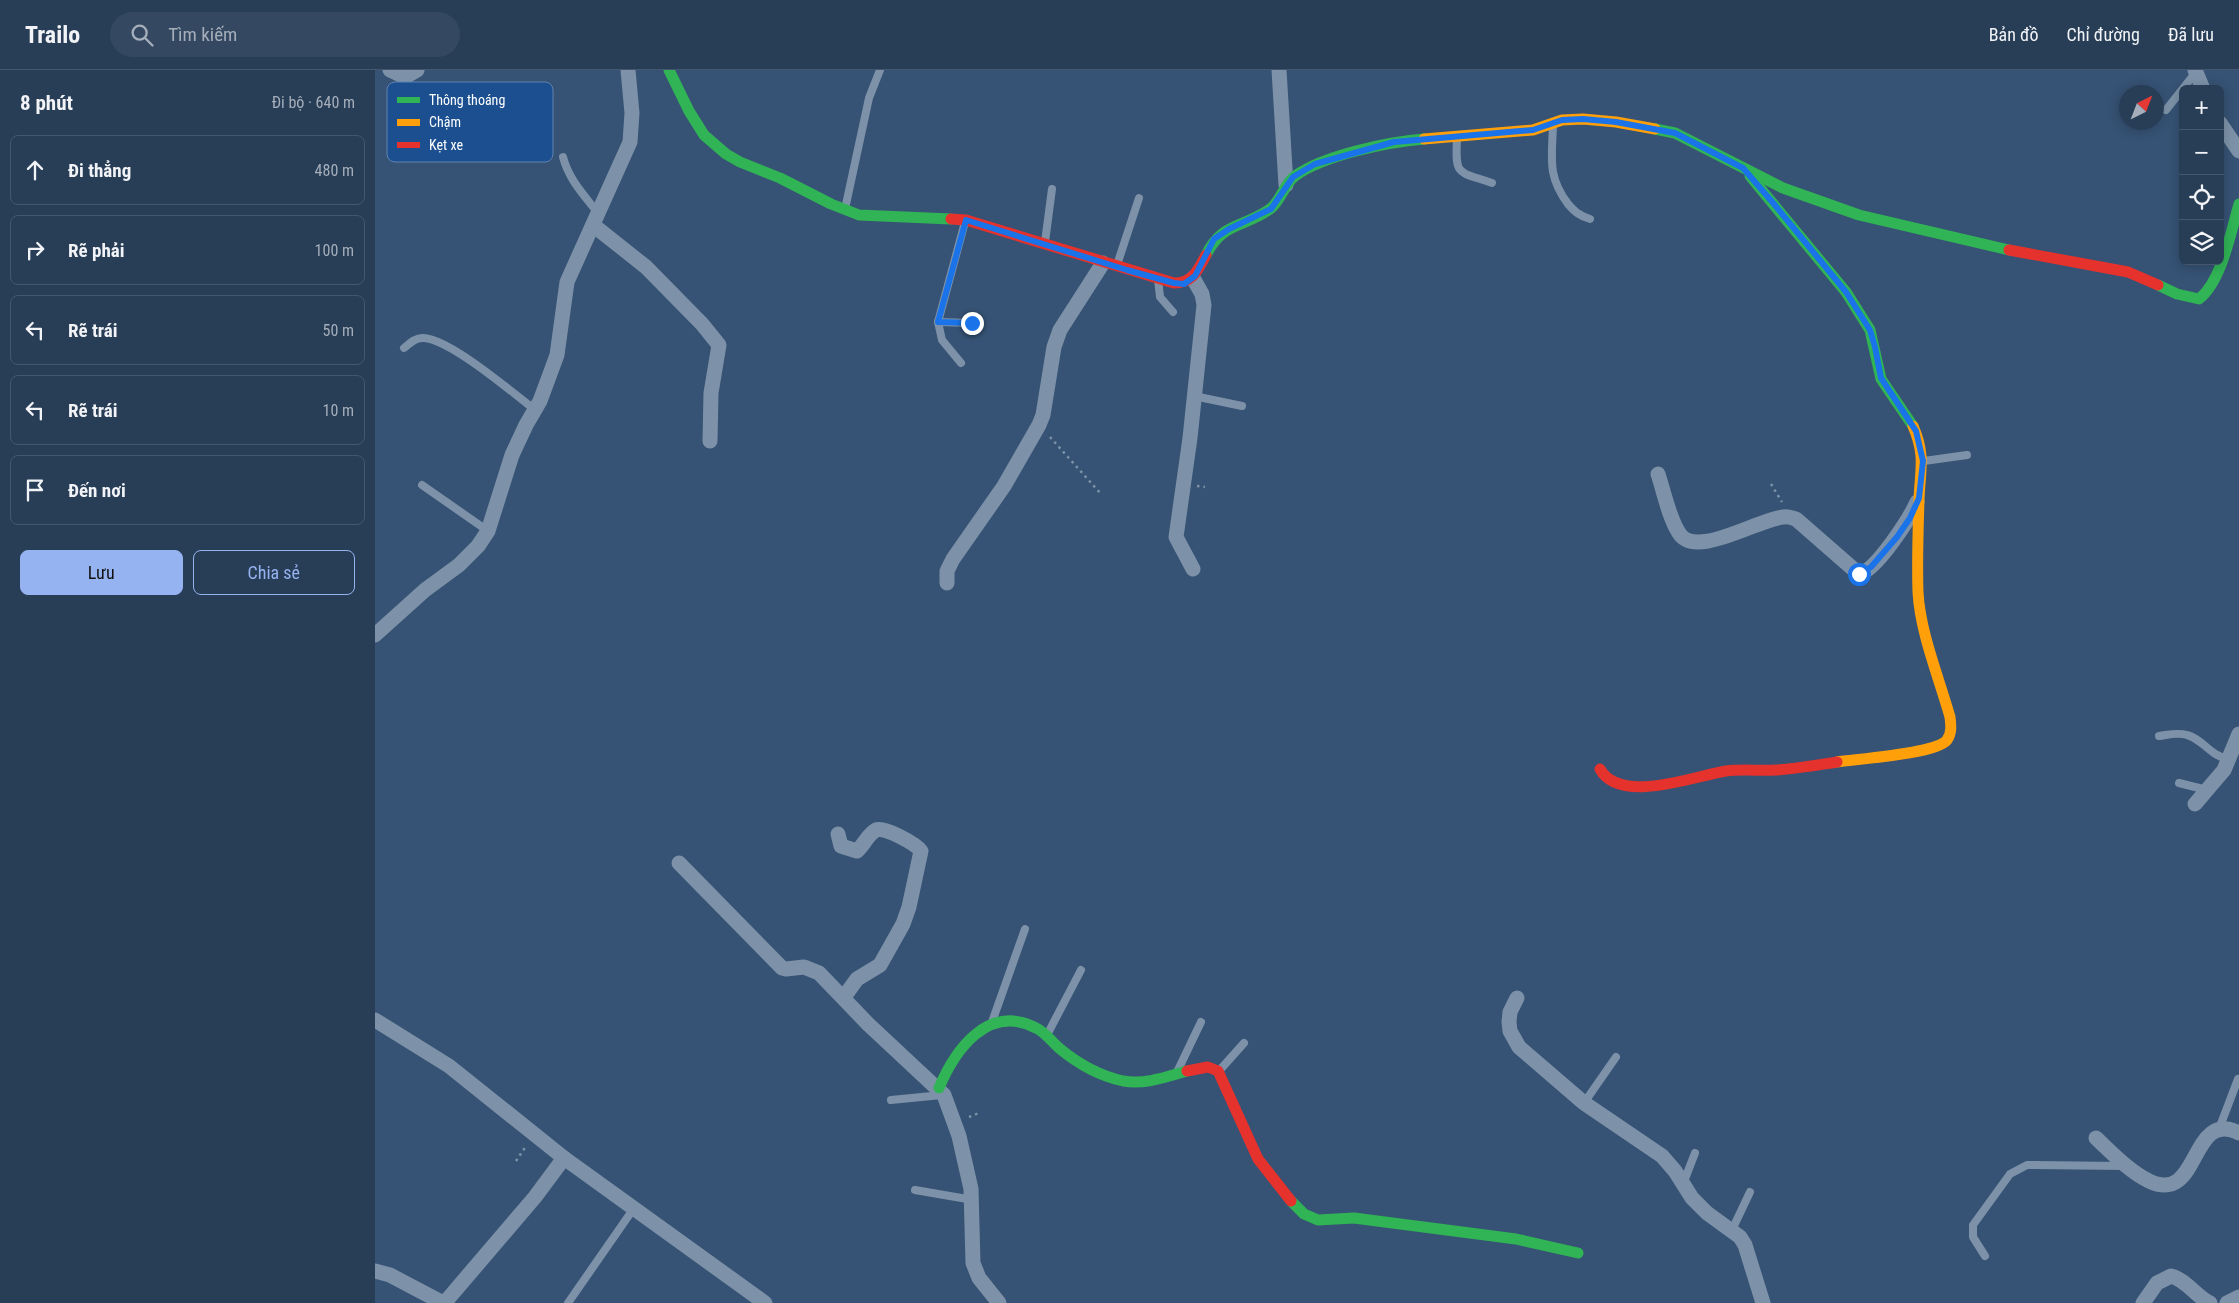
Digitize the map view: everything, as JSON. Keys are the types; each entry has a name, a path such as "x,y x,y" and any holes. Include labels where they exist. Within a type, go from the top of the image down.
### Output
{"street":[{"path":"390,70 405,77 417,70"},
{"path":"378,628 459,565 488,531 512,455 535,410 557,355 567,282 624,159 630,142 632,112 628,70"},
{"path":"669,70 695,124 712,144 739,161 785,180 844,211 859,215 966,220 1110,265 1158,279 1184,284 1193,278 1214,239 1229,229 1271,209 1293,177 1315,164 1394,142 1533,130 1562,120 1583,119 1616,122 1675,133 1783,188 1859,215 2033,256 2128,272 2177,294 2199,299 2203,298 2208,290 2222,260 2239,204"},
{"path":"1279,70 1286,185"},
{"path":"2196,71 2201,85"},
{"path":"2224,129 2239,151"},
{"path":"1600,768 1604,776 1612,782 1621,785 1654,786 1727,771 1778,770 1941,747 1949,738 1951,726 1920,612 1917,591 1919,498 1923,461 1919,439 1912,423 1881,378 1870,330 1846,292 1743,168"},
{"path":"595,219 702,324 719,346 711,393 710,441"},
{"path":"947,583 947,571 953,558 1004,486 1039,425 1043,415 1054,347 1060,330 1110,265"},
{"path":"1193,278 1202,294 1204,305 1190,438 1176,537 1193,569"},
{"path":"1658,474 1678,533 1686,541 1695,543 1730,535 1785,516 1796,519 1850,568 1861,574 1871,567 1897,537 1910,518 1919,498"},
{"path":"2195,804 2224,770 2239,734"},
{"path":"838,834 841,846 857,851 875,831 883,829 915,845 921,852 909,907 903,924 880,966 857,979 843,997"},
{"path":"679,863 782,968 804,967 813,969 825,978 868,1024 942,1091 959,1136 973,1200 973,1263 979,1278 999,1303"},
{"path":"1517,998 1510,1012 1509,1022 1513,1039 1519,1047 1584,1103 1662,1156 1701,1208 1732,1230 1745,1245 1763,1303"},
{"path":"375,1020 449,1066 564,1158 765,1303"},
{"path":"942,1091 947,1065 954,1056 978,1031 991,1024 1001,1022 1017,1022 1036,1028 1058,1048 1083,1065 1129,1082 1143,1082 1208,1067 1218,1071 1261,1167 1289,1200 1314,1220 1344,1217 1355,1218 1516,1240 1578,1253"},
{"path":"2096,1138 2127,1166 2149,1181 2158,1184 2174,1183 2189,1170 2209,1135 2219,1128 2231,1129 2239,1133"},
{"path":"375,1271 390,1275 441,1302 447,1300 529,1204 564,1158"},
{"path":"2143,1303 2157,1283 2171,1276 2181,1280 2210,1303"},
{"path":"2227,1303 2239,1297"}],"lane":[{"path":"844,211 869,98 880,70"},
{"path":"2165,110 2196,71"},
{"path":"1553,124 1552,168 1556,187 1577,214 1590,219"},
{"path":"1457,136 1456,164 1459,170 1493,183"},
{"path":"563,157 567,171 595,219"},
{"path":"1044,245 1052,189"},
{"path":"1110,265 1139,198"},
{"path":"961,364 942,340 938,322 966,220"},
{"path":"1158,279 1160,298 1173,312"},
{"path":"938,322 972,323"},
{"path":"404,348 413,341 422,338 443,345 470,360 535,410"},
{"path":"1193,396 1241,406"},
{"path":"1923,461 1967,455"},
{"path":"421,485 488,531"},
{"path":"2159,736 2177,733 2189,735 2211,753 2229,759"},
{"path":"2179,783 2207,790"},
{"path":"991,1024 1025,929"},
{"path":"1047,1036 1081,970"},
{"path":"1176,1074 1201,1022"},
{"path":"1218,1071 1244,1042"},
{"path":"1584,1103 1616,1057"},
{"path":"2219,1128 2238,1079"},
{"path":"891,1100 942,1091"},
{"path":"1683,1186 1695,1153"},
{"path":"1985,1256 1973,1236 1973,1225 2003,1181 2018,1168 2027,1165 2127,1166"},
{"path":"915,1190 973,1200"},
{"path":"1732,1230 1750,1192"},
{"path":"568,1303 634,1208"}],"path":[{"path":"1039,425 1101,494"}],"traffic: fast":[{"path":"669,70 689,111 704,135 726,154 740,162 780,178 831,204 859,215 951,219"},
{"path":"1655,129 1675,133 1783,188 1859,215 2009,250"},
{"path":"1206,255 1220,236 1274,206 1291,179 1307,169 1339,156 1375,146 1424,139"},
{"path":"1750,176 1846,292 1870,330 1881,379 1913,426"},
{"path":"2158,285 2177,294 2199,299 2207,291 2220,268 2239,204"},
{"path":"939,1088 954,1059 975,1034 988,1026 1003,1021 1019,1022 1036,1028 1073,1059 1114,1079 1139,1082 1187,1071"},
{"path":"1291,1201 1304,1214 1318,1220 1354,1218 1516,1239 1578,1253"}],"traffic: slow":[{"path":"1424,139 1533,130 1562,120 1583,119 1616,122 1655,129"},
{"path":"1837,762 1928,749 1940,745 1949,737 1950,717 1926,639 1919,607 1918,546 1921,455 1913,426"}],"traffic: jam":[{"path":"951,219 966,220 1174,283 1186,281 1194,275 1206,255"},
{"path":"2009,250 2128,272 2158,285"},
{"path":"1600,769 1610,780 1624,785 1640,787 1677,782 1726,771 1784,769 1837,762"},
{"path":"1187,1071 1208,1067 1218,1071 1258,1159 1291,1201"}],"route":[{"path":"972,323 938,322 966,220 1127,270 1184,284 1195,276 1214,239 1229,229 1271,209 1293,177 1315,164 1394,142 1533,130 1562,120 1583,119 1616,122 1675,133 1743,168 1846,292 1870,330 1881,378 1885,386 1916,431 1923,461 1919,498 1910,518 1897,537 1871,567 1859,574"}]}
